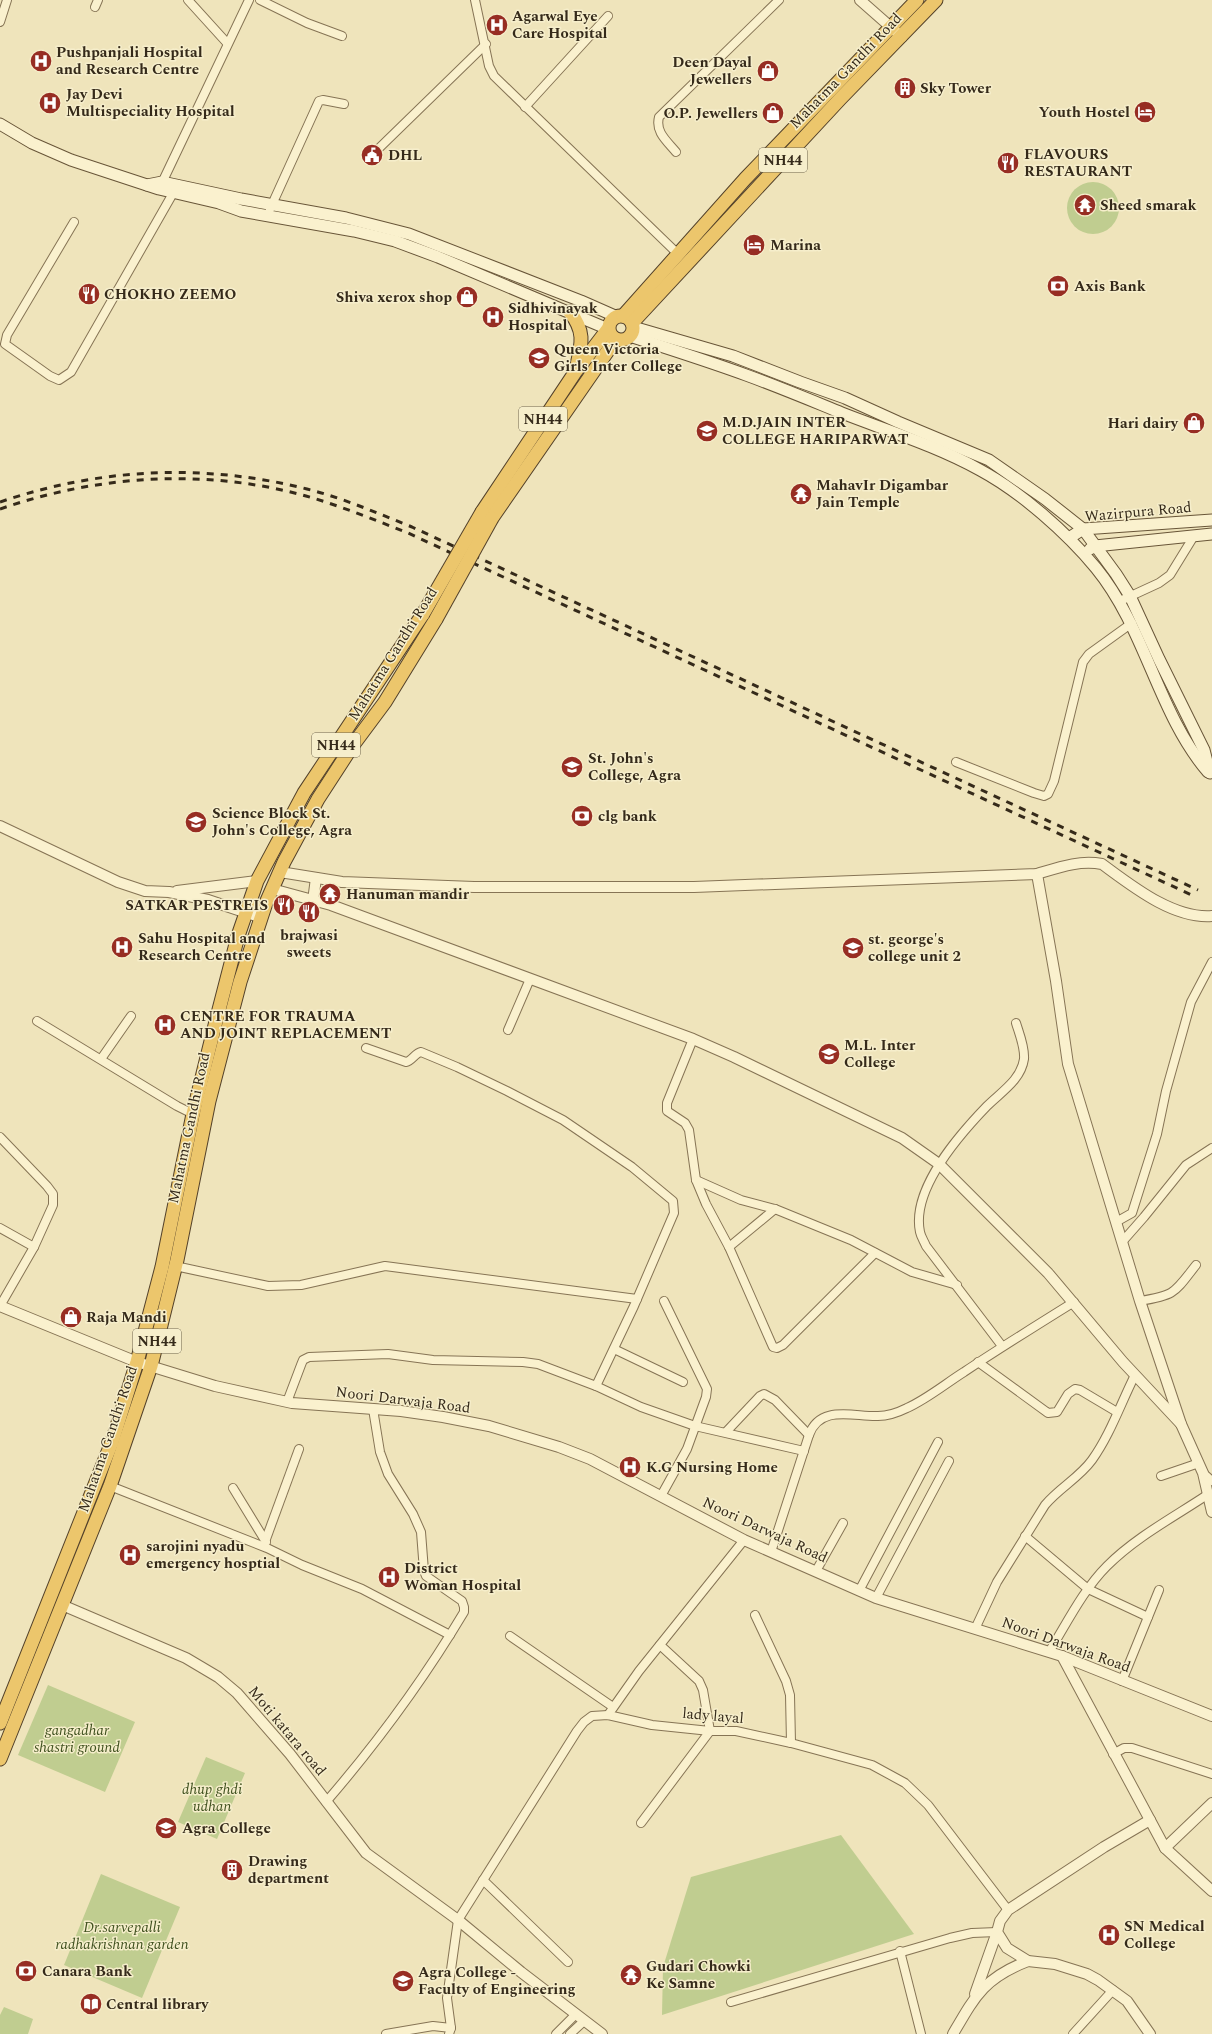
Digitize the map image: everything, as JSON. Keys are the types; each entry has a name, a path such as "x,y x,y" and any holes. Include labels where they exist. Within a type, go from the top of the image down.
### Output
{"highway":[{"name":"Mahatma Gandhi Road","path":"627,324 678,254 745,179 917,0"},
{"name":"Mahatma Gandhi Road","path":"627,324 936,0"},
{"path":"570,312 578,321 582,341 576,371"},
{"name":"NH44","path":"612,334 609,323 627,324"},
{"path":"612,334 623,340 627,324"},
{"name":"Mahatma Gandhi Road","path":"0,1723 112,1442 137,1362 162,1267 193,1114 236,943 257,881 304,794 487,515 576,371 612,334"},
{"name":"Mahatma Gandhi Road","path":"0,1759 110,1486 151,1366 176,1266 210,1101 240,982 272,889 318,799 353,745 385,702 436,619 487,515 612,334"}],"main road":[{"path":"0,124 32,143 71,160 147,185 160,185 175,189 241,211 315,224 395,241 451,262 570,312 612,334"},
{"path":"175,189 318,213 409,234 581,300 627,324 747,375 937,450 980,470 1010,488 1069,538 1125,599 1162,666 1204,750 1211,776"},
{"path":"315,224 318,213"},
{"path":"451,262 455,251"},
{"path":"627,324 733,356 845,398 898,422 961,447 989,460 1083,529 1116,574 1132,623 1170,710 1194,755 1211,776"},
{"name":"Wazirpura Road","path":"1069,538 1083,529 1212,520"},
{"name":"Wazirpura Road","path":"1083,553 1096,546 1212,534"}],"street":[{"path":"0,22 7,0"},
{"path":"188,0 227,43"},
{"path":"160,185 249,0"},
{"path":"260,0 307,23 342,36"},
{"path":"475,0 486,44 489,66 494,76 678,254"},
{"path":"676,152 659,132 657,125 659,117 779,0"},
{"path":"860,0 902,37"},
{"path":"525,107 608,16"},
{"path":"372,155 486,44"},
{"path":"268,216 271,205 319,101 323,100 344,104"},
{"path":"74,222 7,335 5,341 5,344 44,372 59,380 71,372 175,189"},
{"path":"1125,599 1159,583 1170,575 1194,536"},
{"path":"956,762 1034,793 1044,796 1048,794 1054,781 1083,662 1090,654 1132,623"},
{"path":"0,826 118,882 145,891 169,892 257,881"},
{"path":"280,872 342,882 474,887 694,887 1037,874 1075,862 1090,862 1102,864 1170,908 1200,917 1212,916"},
{"path":"1037,874 1056,981 1068,1064 1140,1301 1181,1424 1203,1473 1212,1512"},
{"path":"313,900 316,878"},
{"path":"272,889 313,900 352,913 693,1039 734,1056 902,1138 939,1164 1048,1273 1135,1375 1181,1424"},
{"path":"169,892 218,903 262,918"},
{"path":"1116,1222 1132,1213 1157,1134 1166,1090 1191,1002 1212,962"},
{"path":"508,1030 530,979"},
{"path":"101,1060 131,1016"},
{"path":"37,1020 177,1106 193,1114"},
{"path":"1002,1346 926,1246 920,1234 918,1221 921,1204 939,1164 971,1123 1009,1086 1021,1069 1024,1058 1016,1023"},
{"path":"693,1039 667,1108 669,1114 685,1123 689,1130 696,1180 706,1204 729,1247 768,1339 773,1347 777,1348 782,1345 875,1253"},
{"path":"366,1048 403,1062 408,1062 417,1053 421,1052 507,1090 563,1120 632,1167 673,1201 674,1213 637,1300 596,1386"},
{"path":"0,1137 52,1194 53,1205 34,1247 0,1306"},
{"path":"1122,1242 1144,1218 1186,1165 1212,1148"},
{"path":"696,1180 741,1200 775,1210 851,1240 912,1272 957,1285"},
{"path":"729,1247 775,1210"},
{"path":"0,1228 34,1247"},
{"path":"1140,1301 1165,1297 1172,1293 1196,1265"},
{"path":"176,1266 268,1286 281,1287 301,1285 385,1266 637,1300"},
{"path":"661,1496 687,1449 706,1397 707,1389 664,1301"},
{"path":"771,1552 809,1434 817,1421 826,1415 890,1415 908,1408 1002,1346 1074,1302"},
{"name":"Noori Darwaja Road","path":"0,1306 137,1362 215,1386 287,1402 373,1409 443,1417 488,1426 529,1438 590,1460 744,1540 876,1598 1062,1656 1212,1716"},
{"path":"614,1349 683,1382"},
{"path":"287,1402 303,1360 309,1357 388,1354 433,1360 523,1362 554,1369 596,1386 641,1407 695,1426 804,1451"},
{"path":"978,1362 1048,1413 1057,1412 1068,1394 1075,1389 1080,1390 1117,1412"},
{"path":"975,1629 997,1582 1025,1536 1054,1494 1086,1467 1092,1460 1135,1375"},
{"path":"726,1432 760,1396 764,1394 775,1400 809,1434"},
{"path":"326,1802 373,1746 450,1635 464,1612 462,1601 426,1576 424,1572 421,1532 413,1514 386,1469 380,1452 373,1409"},
{"path":"859,1591 938,1442"},
{"path":"267,1548 266,1539 299,1449"},
{"path":"876,1598 949,1461"},
{"path":"1161,1476 1199,1463"},
{"path":"1203,1473 1212,1481"},
{"path":"110,1486 267,1548 302,1565 362,1589 450,1635"},
{"path":"233,1488 266,1539"},
{"path":"1049,1652 1088,1589 1107,1566 1129,1547 1208,1494"},
{"path":"816,1571 843,1523"},
{"path":"1025,1536 1088,1589 1148,1617"},
{"path":"608,1715 660,1644 744,1540"},
{"path":"1122,1680 1159,1590"},
{"name":"Moti katara road","path":"62,1605 186,1658 218,1677 238,1693 290,1754 366,1853 458,1920 579,2018 602,2034"},
{"path":"754,1615 786,1681 790,1695 791,1743"},
{"path":"510,1636 613,1708"},
{"path":"641,1823 710,1731 703,1690 699,1681 660,1644"},
{"path":"1062,1656 1165,1848 1185,1868 1212,1891"},
{"name":"lady layal","path":"458,1920 584,1722 592,1716 608,1715 640,1723 710,1731 736,1731 791,1743 872,1764 905,1783 928,1804 1008,1910"},
{"path":"1114,1754 1124,1748 1132,1748 1212,1774"},
{"path":"1165,1848 1212,1803"},
{"path":"952,2034 974,1996 1000,1921 1008,1910 1104,1847 1150,1820"},
{"path":"483,1880 568,1962"},
{"path":"386,2034 433,2026 450,2031 447,1998 458,1920"},
{"path":"731,2002 900,1951 972,1933 997,1932"},
{"path":"997,1932 1007,1948 1028,1961 1055,1964 1087,1974 1113,1990 1127,2001 1150,2034"},
{"path":"900,1951 921,2034"},
{"path":"974,1996 1000,1973 1028,1961"},
{"path":"1073,2034 1113,1990"},
{"path":"556,2034 579,2018"},
{"path":"570,2034 579,2018"}],"green space":[{"path":"1093,182 1107,186 1115,194 1119,208 1115,222 1107,230 1093,234 1079,230 1071,222 1067,208 1071,194 1079,186"},
{"name":"gangadhar shastri ground","path":"48,1685 135,1722 105,1792 18,1755"},
{"name":"dhup ghdi udhan","path":"206,1757 245,1773 217,1839 178,1822"},
{"path":"841,1835 914,1934 662,2015 663,1967 691,1877"},
{"name":"Dr.sarvepalli radhakrishnan garden","path":"101,1874 180,1907 142,1998 64,1965"},
{"path":"4,2007 33,2019 28,2034 0,2034 0,2015"}],"railway":[{"path":"0,502 76,482 114,476 152,473 230,475 307,489 334,497 412,527 1198,890"},
{"path":"0,509 75,489 152,479 230,481 268,487 319,500 358,513 408,533 1196,897"}],"place":[{"name":"Agarwal Eye Care Hospital","path":"497,25"},
{"name":"Pushpanjali Hospital and Research Centre","path":"41,61"},
{"name":"Deen Dayal Jewellers","path":"768,71"},
{"name":"Sky Tower","path":"905,88"},
{"name":"Jay Devi Multispeciality Hospital","path":"50,103"},
{"name":"Youth Hostel","path":"1145,112"},
{"name":"O.P. Jewellers","path":"773,113"},
{"name":"DHL","path":"372,155"},
{"name":"FLAVOURS RESTAURANT","path":"1008,163"},
{"name":"Sheed smarak","path":"1085,205"},
{"name":"Marina","path":"754,245"},
{"name":"Axis Bank","path":"1058,286"},
{"name":"CHOKHO ZEEMO","path":"89,294"},
{"name":"Shiva xerox shop","path":"467,297"},
{"name":"Sidhivinayak Hospital","path":"493,317"},
{"name":"Queen Victoria Girls Inter College","path":"539,358"},
{"name":"Hari dairy","path":"1194,423"},
{"name":"M.D.JAIN INTER COLLEGE HARIPARWAT","path":"707,431"},
{"name":"MahavIr Digambar Jain Temple","path":"801,494"},
{"name":"St. John's College, Agra","path":"572,767"},
{"name":"clg bank","path":"582,816"},
{"name":"Science Block St. John's College, Agra","path":"196,822"},
{"name":"Hanuman mandir","path":"330,894"},
{"name":"SATKAR PESTREIS","path":"284,905"},
{"name":"brajwasi sweets","path":"309,912"},
{"name":"Sahu Hospital and Research Centre","path":"122,947"},
{"name":"st. george's college unit 2","path":"853,948"},
{"name":"CENTRE FOR TRAUMA AND JOINT REPLACEMENT","path":"165,1025"},
{"name":"M.L. Inter College","path":"829,1054"},
{"name":"Raja Mandi","path":"71,1317"},
{"name":"K.G Nursing Home","path":"630,1467"},
{"name":"sarojini nyadu emergency hosptial","path":"130,1555"},
{"name":"District Woman Hospital","path":"389,1577"},
{"name":"Agra College","path":"166,1828"},
{"name":"Drawing department","path":"232,1870"},
{"name":"SN Medical College","path":"1109,1935"},
{"name":"Canara Bank","path":"26,1971"},
{"name":"Gudari Chowki Ke Samne","path":"631,1975"},
{"name":"Agra College - Faculty of Engineering","path":"403,1981"},
{"name":"Central library","path":"91,2004"}]}
